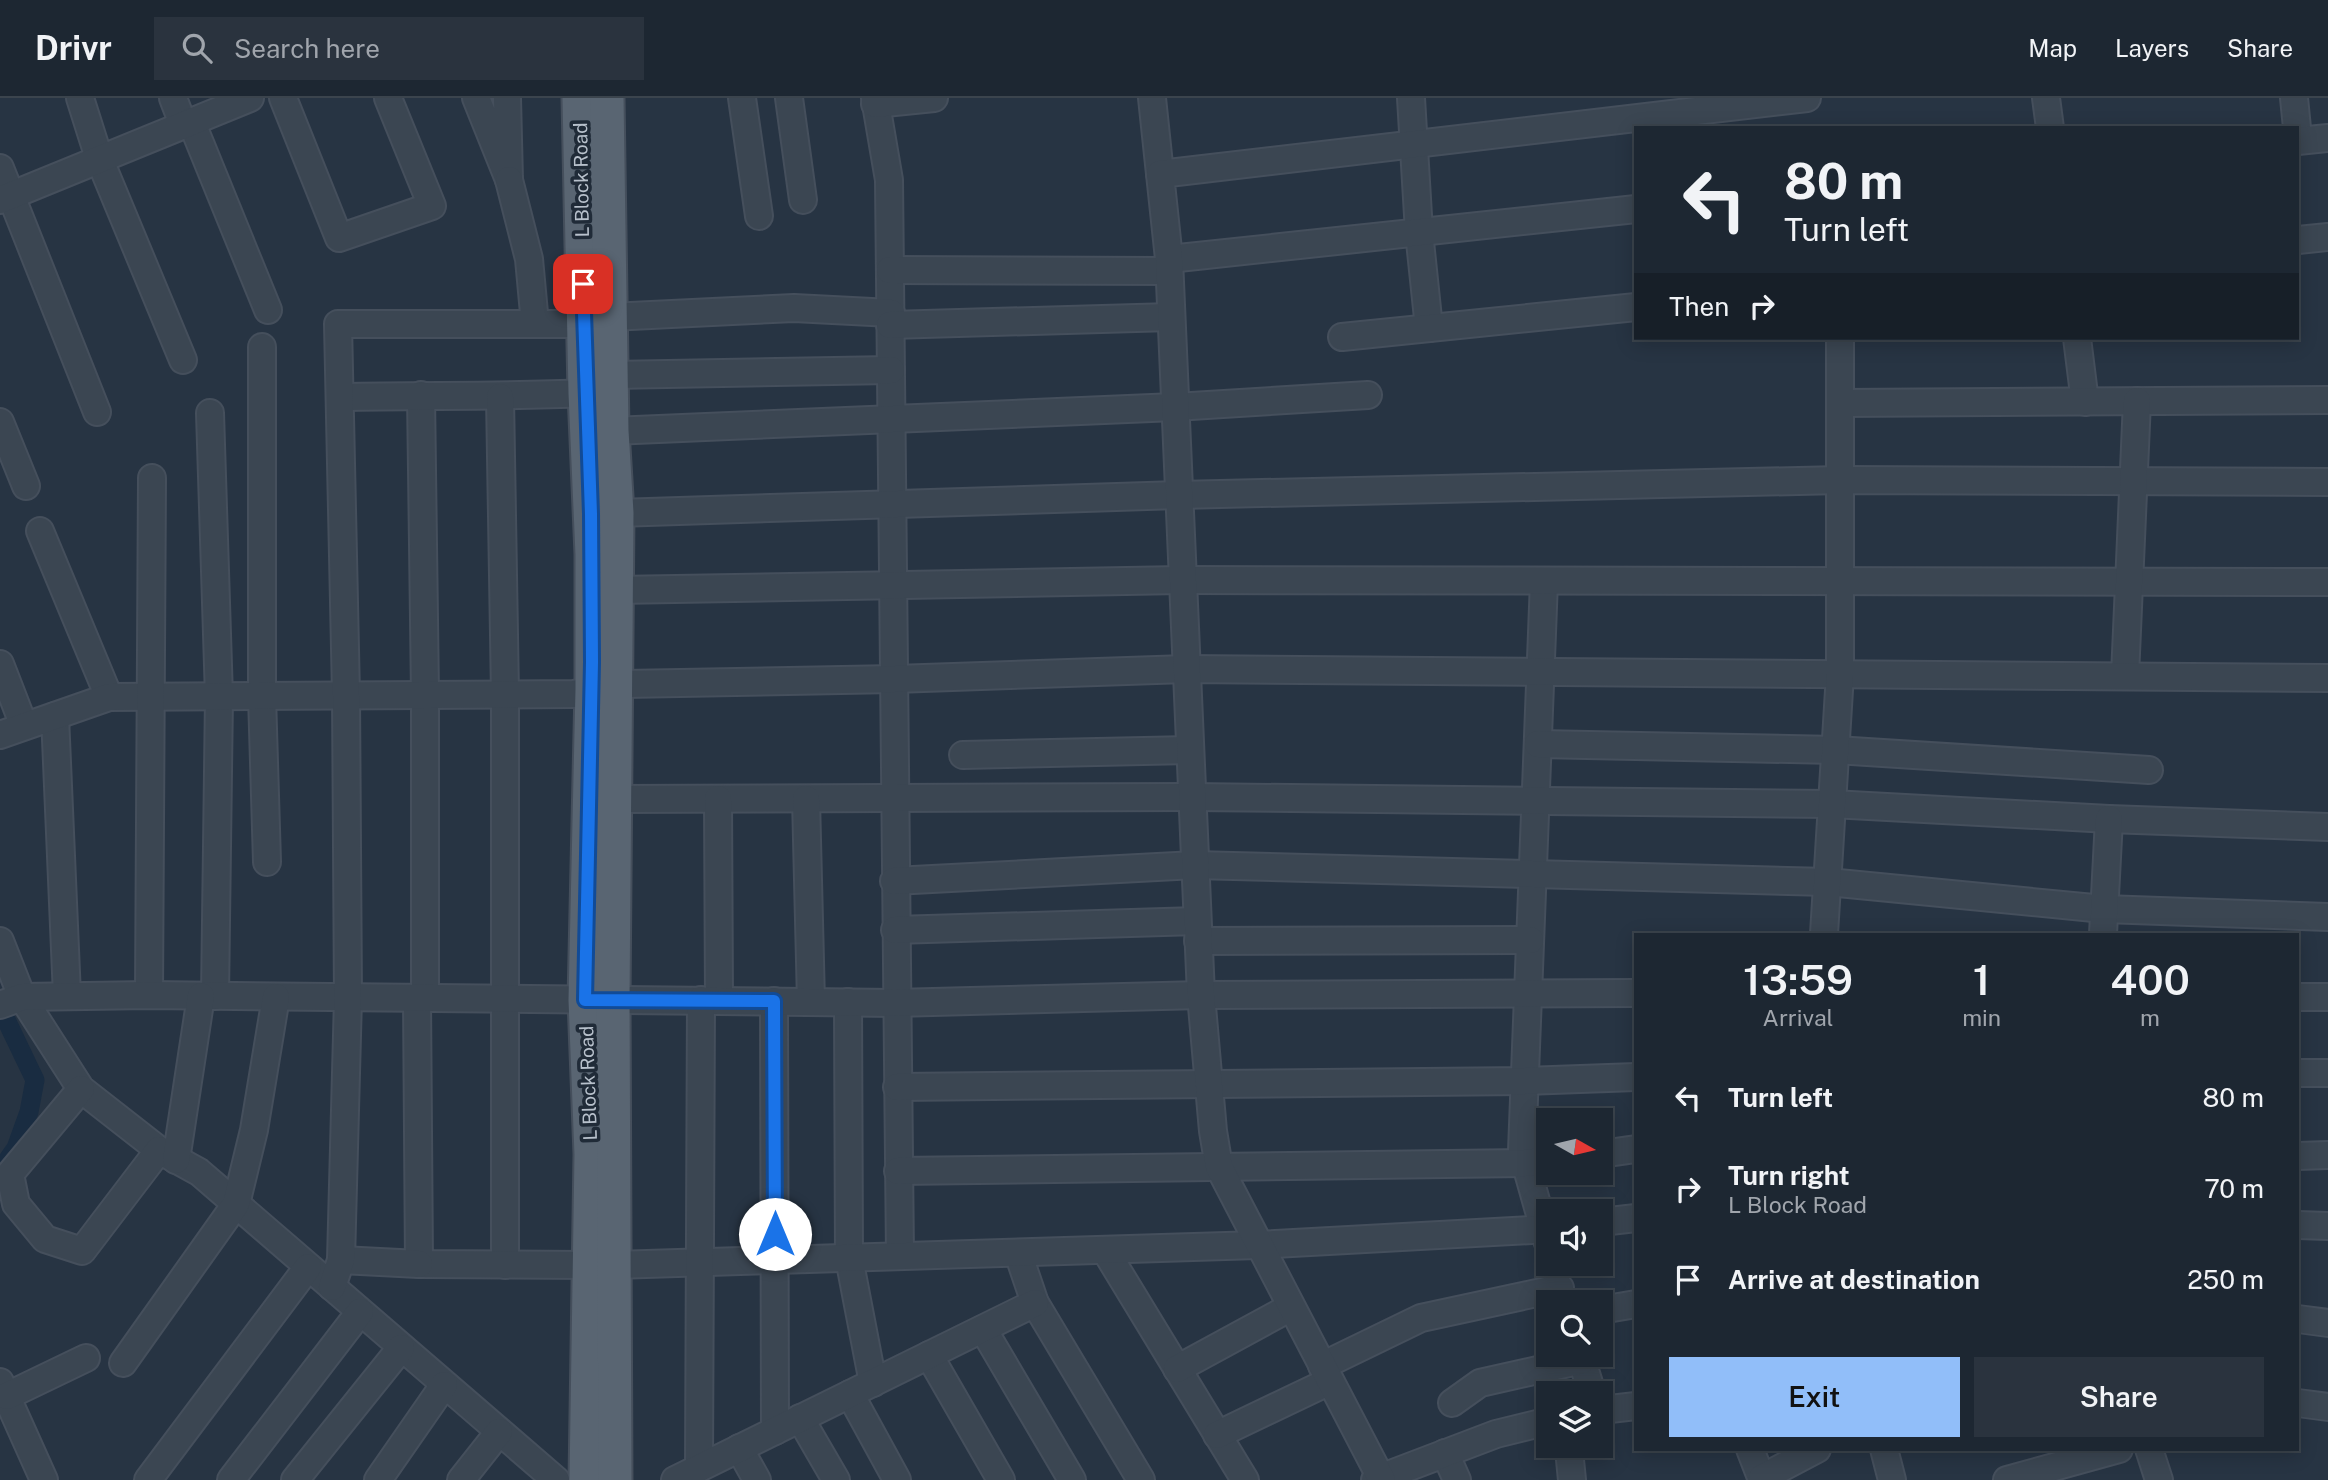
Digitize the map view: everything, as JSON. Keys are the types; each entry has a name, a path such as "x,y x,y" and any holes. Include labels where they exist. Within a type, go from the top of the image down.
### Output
{"main road":[{"name":"L Block Road","path":"579,98 598,321"},
{"name":"L Block Road","path":"607,98 591,527 615,799 599,999 591,1154 602,1265 615,1480"},
{"name":"L Block Road","path":"598,384 612,431 617,513 616,590 604,687 599,999"},
{"name":"L Block Road","path":"586,1480 602,1265"}],"street":[{"path":"79,98 99,158 183,360"},
{"path":"173,98 187,123 268,310"},
{"path":"6,197 250,98"},
{"path":"283,98 339,239 432,206 388,98"},
{"path":"476,98 509,180 529,259 535,324"},
{"path":"507,98 509,180"},
{"path":"742,98 759,216"},
{"path":"789,98 803,200"},
{"path":"900,1256 895,1003 895,679 889,180 875,101 934,98"},
{"path":"1152,98 1169,265 1201,995 1219,1167 1379,1479 1496,1434 1536,1424"},
{"path":"1411,98 1419,232 1429,328"},
{"path":"1160,174 1807,98"},
{"path":"2046,98 2050,126"},
{"path":"2294,98 2297,126"},
{"path":"2299,141 2328,138"},
{"path":"0,168 6,197 97,412"},
{"path":"890,270 1169,265 1419,232 1634,209"},
{"path":"2299,240 2328,237"},
{"path":"1342,337 1634,307"},
{"path":"332,1287 341,1260 348,998 346,695 338,324 535,324 794,309 890,319 1171,317"},
{"path":"1824,933 1840,674 1840,340"},
{"path":"2077,340 2085,402"},
{"path":"262,347 262,696 267,862"},
{"path":"341,397 500,397 598,384 891,370"},
{"path":"419,1264 425,694 421,395"},
{"path":"612,431 1175,407 1368,395"},
{"path":"500,397 505,694 505,1265"},
{"path":"1840,403 2328,400"},
{"path":"2125,677 2137,401"},
{"path":"81,1089 10,1174 16,1204 46,1239 82,1251 168,1155 208,996 219,697 210,413"},
{"path":"0,422 26,486"},
{"path":"149,995 152,478"},
{"path":"617,513 1178,495 1840,480 2328,482"},
{"path":"40,531 109,697"},
{"path":"616,590 1181,580 2328,582"},
{"path":"1536,1161 1522,1151 1544,581"},
{"path":"0,664 12,730 109,697 574,694 604,687 1186,669 2328,678"},
{"path":"55,716 67,996"},
{"path":"1538,744 1836,750 2149,770"},
{"path":"963,755 1190,750"},
{"path":"615,799 1192,797 1832,804 2109,820 2328,827"},
{"path":"699,1468 700,1262 718,799"},
{"path":"806,799 811,1002"},
{"path":"2103,922 2109,820"},
{"path":"894,881 1195,865 1828,882 2103,922 2328,916"},
{"path":"895,930 1197,931 1530,940"},
{"path":"0,941 11,1001 81,1089 168,1155 200,1172 499,1432 546,1477"},
{"path":"11,1001 67,996 149,995 895,1003 1201,995 1634,993"},
{"path":"123,1363 236,1204 254,1130 276,997"},
{"path":"2299,997 2328,997"},
{"path":"774,1001 775,1431"},
{"path":"848,1002 849,1258 862,1388 897,1480"},
{"path":"2299,1073 2328,1073"},
{"path":"897,1087 1525,1081 1634,1077"},
{"path":"1614,1152 1634,1149"},
{"path":"2299,1156 2328,1155"},
{"path":"898,1171 1536,1162"},
{"path":"1613,1221 1634,1218"},
{"path":"2299,1225 2328,1226"},
{"path":"341,1260 419,1264 602,1265 1536,1234"},
{"path":"1105,1250 1245,1480"},
{"path":"1018,1252 1035,1303 1141,1480"},
{"path":"148,1480 308,1267"},
{"path":"1217,1435 1421,1318 1560,1284"},
{"path":"674,1480 1035,1303"},
{"path":"1613,1308 1634,1304"},
{"path":"1177,1369 1290,1307"},
{"path":"231,1480 360,1312"},
{"path":"2299,1320 2328,1323"},
{"path":"983,1329 1072,1480"},
{"path":"295,1480 401,1348"},
{"path":"929,1355 1000,1480"},
{"path":"44,1480 4,1389 86,1358"},
{"path":"1452,1403 1480,1383 1542,1367"},
{"path":"378,1480 444,1385"},
{"path":"2299,1403 2328,1407"},
{"path":"1613,1409 1634,1406"},
{"path":"800,1418 836,1480"},
{"path":"461,1480 499,1432"},
{"path":"739,1448 757,1480"},
{"path":"1751,1451 1762,1479 1813,1451"},
{"path":"1885,1451 1892,1480"},
{"path":"2007,1480 2112,1451"},
{"path":"2150,1451 2160,1480"},
{"path":"1444,1453 1457,1480"}],"waterway":[{"path":"0,1007 35,1080 29,1112 16,1148 4,1165"}],"route":[{"path":"583,284 591,514 592,662 585,1000 774,1001 775,1234"}]}
